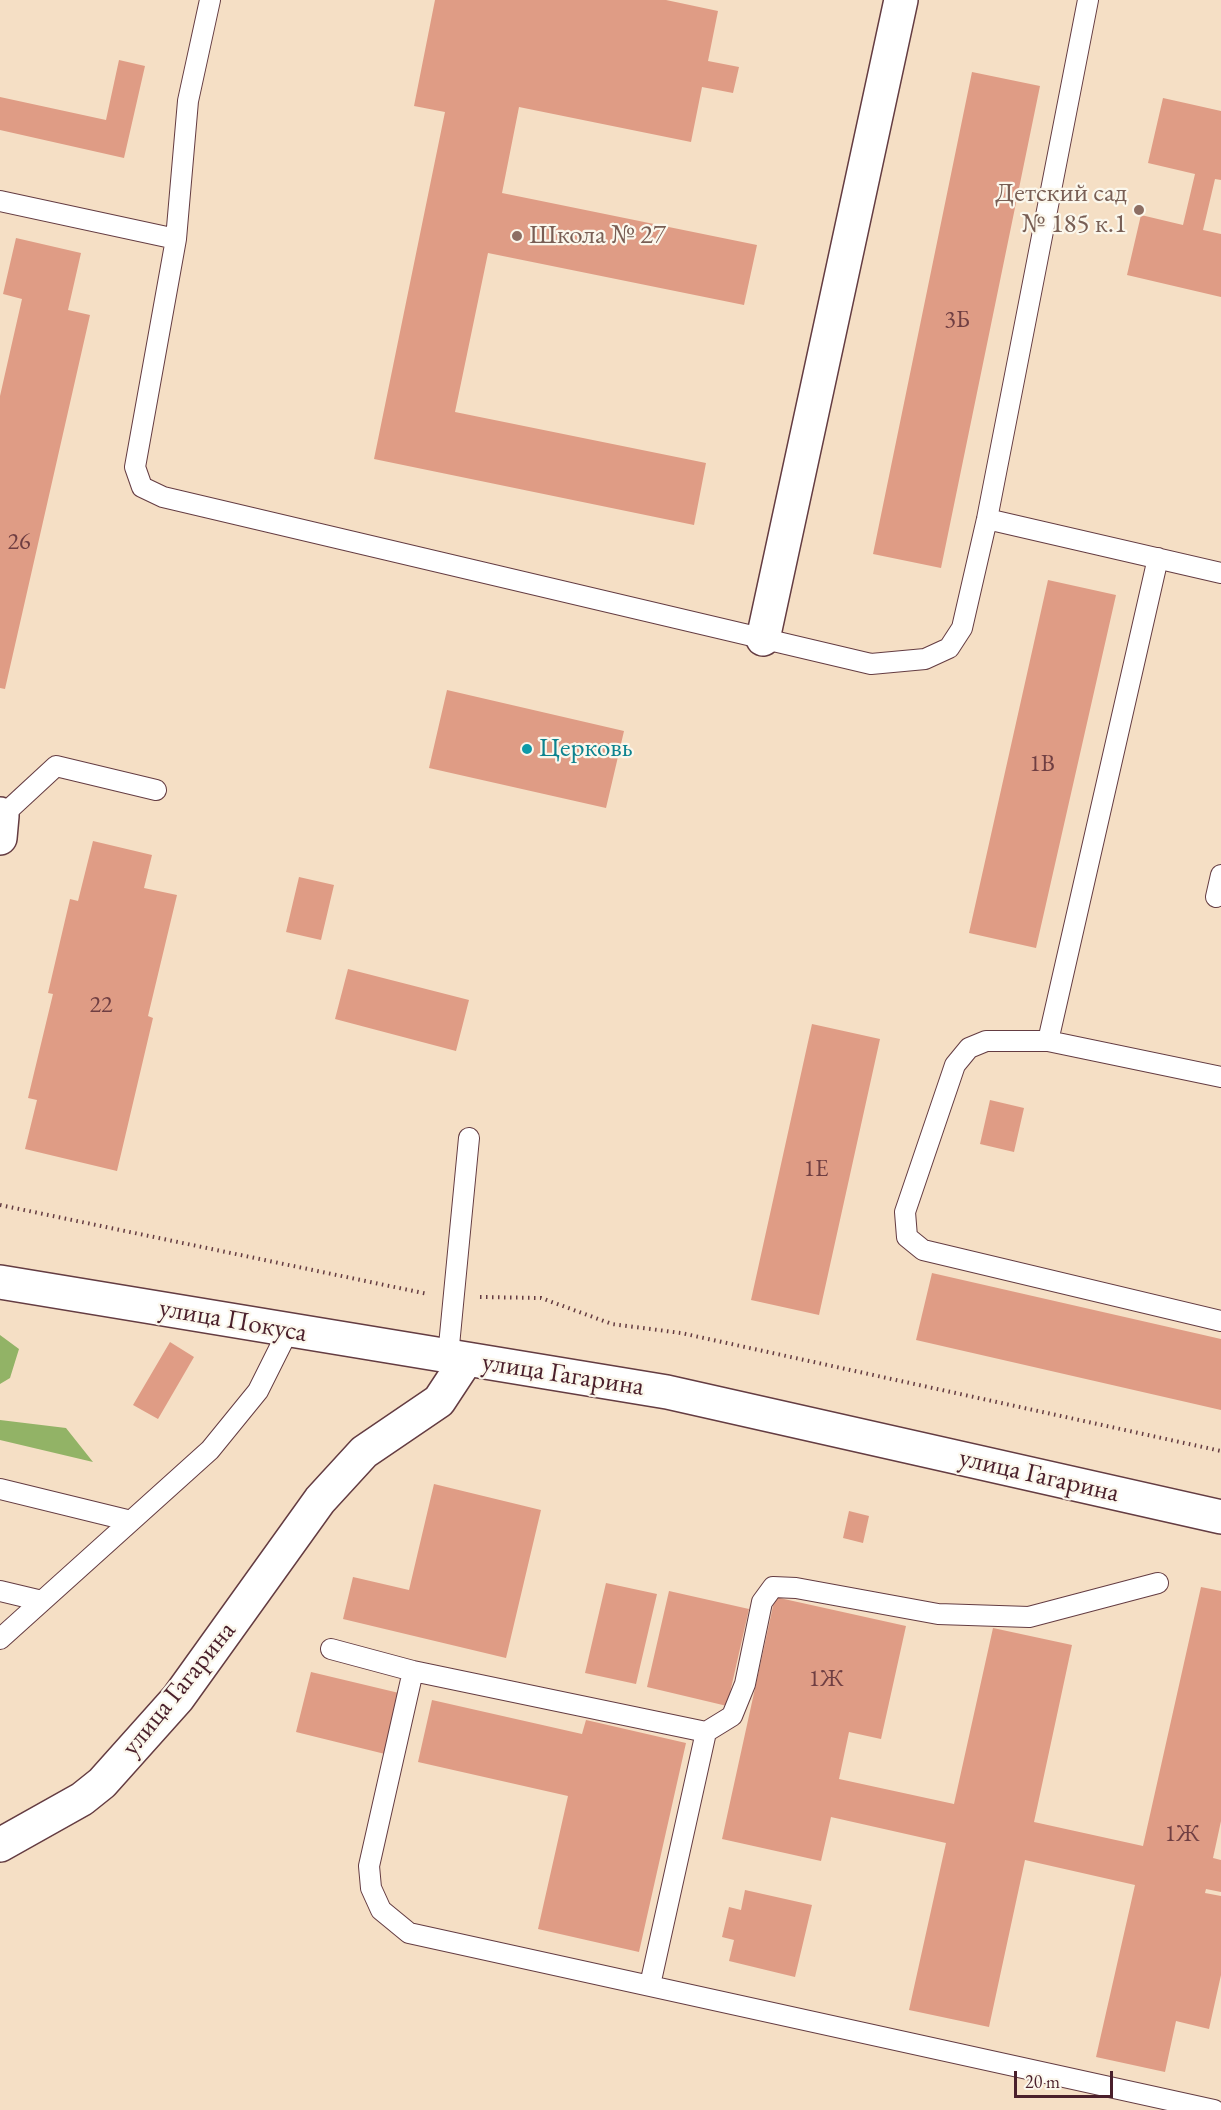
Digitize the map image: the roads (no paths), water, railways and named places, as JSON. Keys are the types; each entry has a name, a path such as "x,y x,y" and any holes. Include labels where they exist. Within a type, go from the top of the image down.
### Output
{"street":[{"path":"763,639 901,0"},
{"name":"улица Покуса","path":"0,1282 457,1358"},
{"name":"улица Гагарина","path":"0,1845 82,1799 102,1783 178,1698 320,1500 364,1452 439,1401 457,1358 667,1392 1221,1517"}],"lane":[{"path":"210,0 188,101 176,239 135,467 142,488 163,497 871,664 925,659 949,648 962,627 987,519 1088,0"},
{"path":"0,201 176,239"},
{"path":"987,519 1221,573"},
{"path":"1048,1041 1158,558"},
{"path":"1,822 56,766 156,790"},
{"path":"1216,897 1221,875"},
{"path":"1221,1077 1048,1041 986,1041 969,1048 955,1065 905,1212 907,1237 922,1250 1221,1321"},
{"path":"457,1358 453,1296 469,1138"},
{"path":"0,1639 210,1450 258,1391 288,1331"},
{"path":"0,1490 131,1521"},
{"path":"331,1649 413,1671 706,1732 732,1716 744,1684 762,1602 773,1587 796,1588 938,1614 1029,1617 1158,1583"},
{"path":"0,1591 42,1601"},
{"path":"413,1671 369,1866 371,1888 381,1910 409,1933 1214,2110"},
{"path":"650,1985 706,1732"}],"place":[{"name":"Детский сад № 185 к.1","path":"1139,210"},
{"name":"Школа № 27","path":"517,236"},
{"name":"Церковь","path":"527,749"}]}
